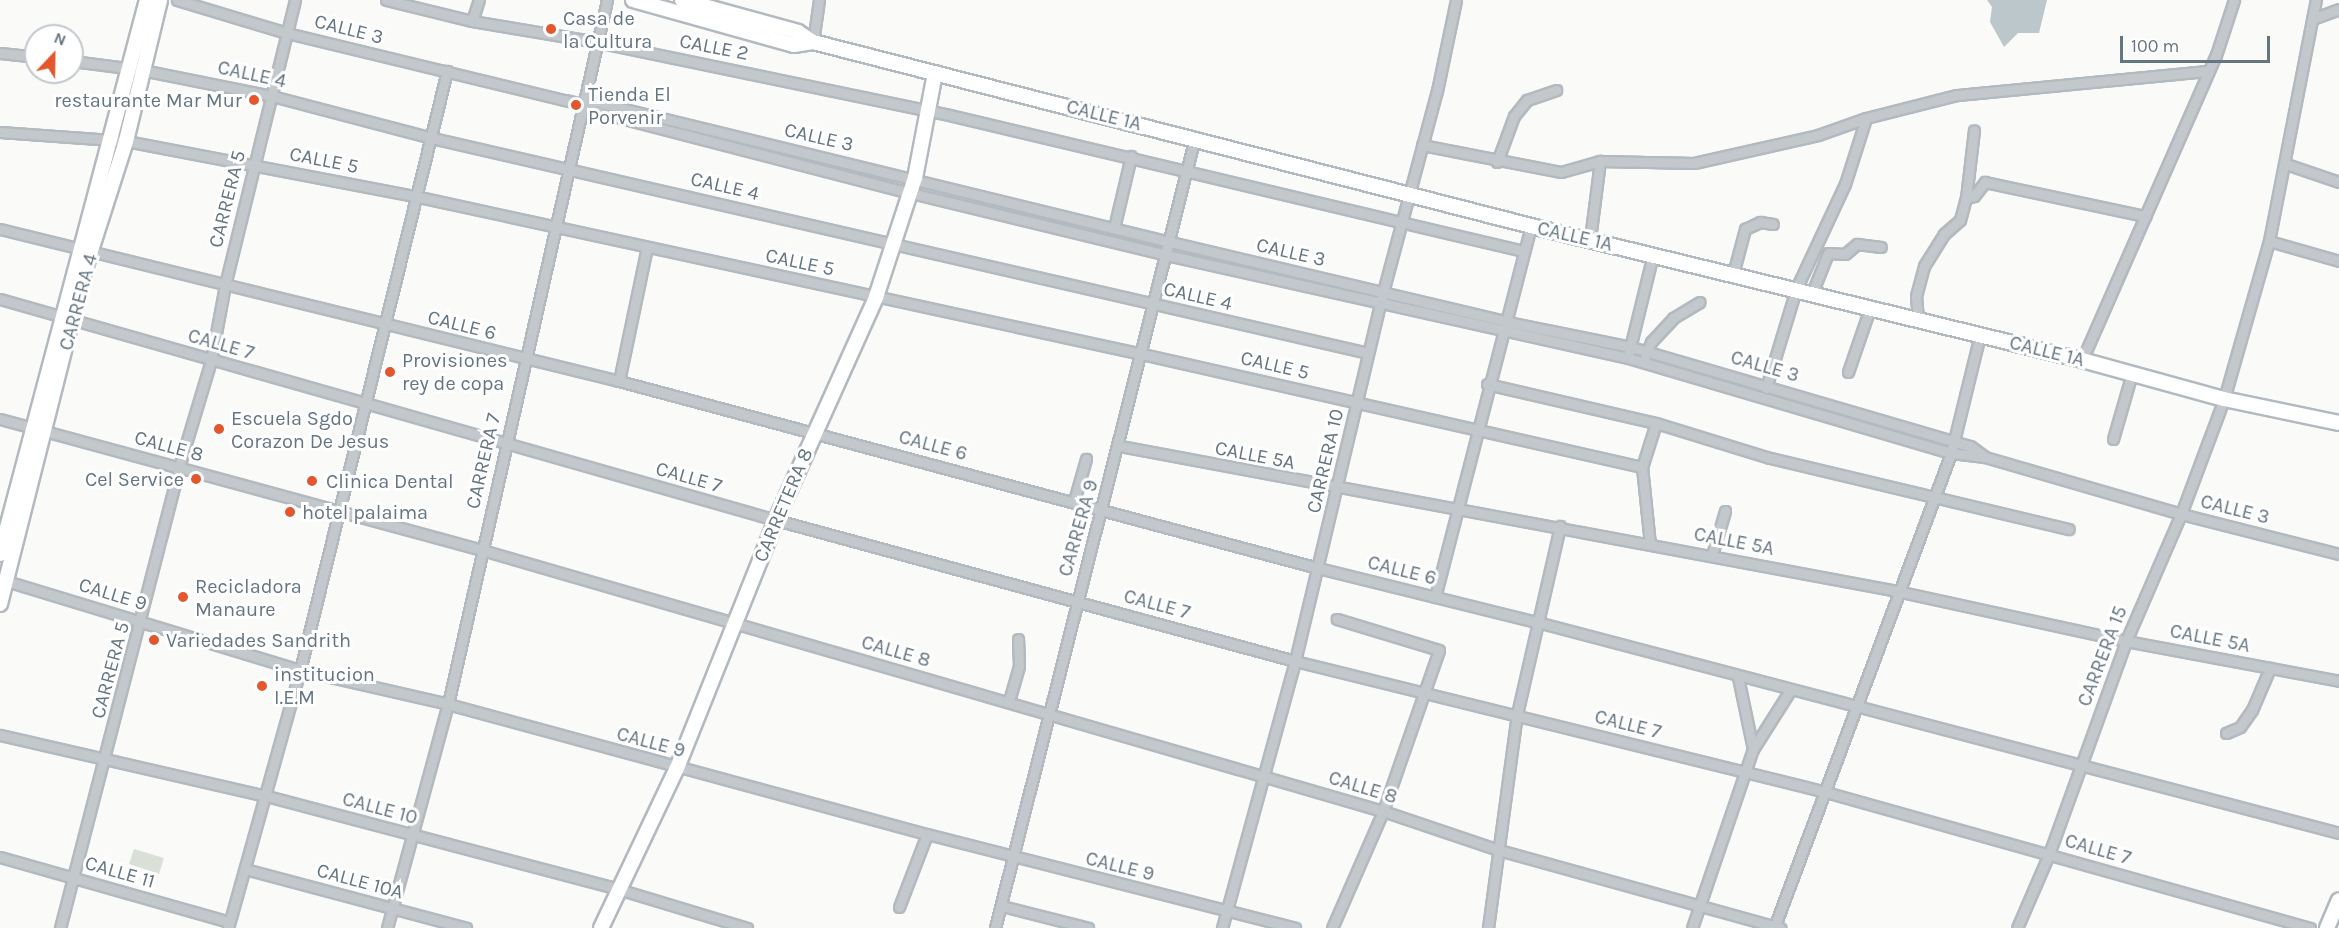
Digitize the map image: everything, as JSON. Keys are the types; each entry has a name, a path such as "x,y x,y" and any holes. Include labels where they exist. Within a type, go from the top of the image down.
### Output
{"street":[{"name":"CARRERA 4","path":"0,554 38,430 85,248 119,141 136,69 147,0"},
{"name":"CARRERA 4","path":"136,69 160,0"},
{"name":"CALLE 3","path":"177,0 287,33 584,104 596,102 1383,292 1764,395 1951,453 1985,457 2181,514 2339,554"},
{"name":"CARRERA 5","path":"60,928 142,622 179,467 211,360 225,285 295,0"},
{"name":"CALLE 2","path":"386,0 472,21 597,42 1131,156 1523,251"},
{"path":"472,21 478,0"},
{"name":"CARRERA 7","path":"387,928 415,836 448,704 554,226 607,0"},
{"name":"CALLE 1A","path":"633,0 794,45 813,42"},
{"name":"CALLE 1A","path":"682,0 798,32 813,42 1196,137 1531,226 2082,360 2224,399 2339,423"},
{"path":"813,42 819,0"},
{"name":"CARRERA 10","path":"1222,928 1261,776 1295,661 1380,303 1422,146 1456,0"},
{"path":"2082,360 2208,71 2234,0"},
{"name":"CARRERA 15","path":"2018,928 2049,854 2126,641 2181,514 2224,399 2269,241 2286,164 2316,0"},
{"path":"2312,19 2339,9"},
{"path":"0,53 24,56"},
{"name":"CALLE 4","path":"84,62 136,69 272,96 432,138 1368,354"},
{"path":"228,925 300,670 368,405 447,71"},
{"path":"1422,146 1497,162 1562,172 1600,161 1694,164 1732,158 1818,135 1866,118 1957,95 2208,71"},
{"name":"CARRETERA 8","path":"601,928 677,768 776,520 876,297 896,244 915,178 935,73"},
{"path":"1497,162 1514,116 1527,100 1556,90"},
{"name":"CALLE 3","path":"584,104 593,111 911,193 1167,255 1380,303 1647,351 1767,384 1955,441 1985,457"},
{"path":"1764,395 1796,289 1845,184 1866,118"},
{"path":"1918,320 1916,296 1924,266 1944,234 1960,220 1966,198 1974,130"},
{"name":"CALLE 5","path":"0,132 119,141 419,197 1142,354 1642,467"},
{"name":"CARRERA 9","path":"995,928 1076,600 1120,446 1196,137"},
{"path":"1114,228 1131,156"},
{"path":"1590,239 1600,161"},
{"path":"2286,164 2339,182"},
{"path":"1966,198 1974,196 1985,182 2145,216"},
{"path":"1733,274 1745,229 1760,222 1773,224"},
{"path":"1435,597 1502,325 1531,226"},
{"name":"CALLE 6","path":"0,229 85,248 225,285 619,381 1102,508 1318,568 1538,622 1738,677 2339,832"},
{"path":"2269,241 2339,261"},
{"path":"1812,293 1830,252 1845,254 1857,244 1881,247"},
{"path":"619,381 647,248"},
{"path":"1628,357 1653,254"},
{"name":"CALLE 7","path":"0,299 776,520 1295,661 1822,791 2310,928"},
{"path":"1644,362 1647,351 1673,318 1700,302"},
{"path":"1848,372 1870,308"},
{"path":"1776,927 1822,791 1951,453 1980,335"},
{"path":"2113,440 2132,374"},
{"path":"1487,384 1656,423 1770,458 2069,529"},
{"name":"CALLE 8","path":"0,419 482,550 1383,811 1499,850 1776,927"},
{"path":"1650,544 1642,467 1656,423"},
{"name":"CARRERA 4","path":"0,604 3,580 38,430"},
{"name":"CALLE 5A","path":"1120,446 1336,489 1560,526 1712,555 1897,591 2126,641 2339,681"},
{"path":"1074,501 1086,459"},
{"path":"1712,555 1725,511"},
{"path":"1488,928 1516,714 1560,526"},
{"name":"CALLE 9","path":"3,580 300,670 448,704 677,768 1013,857 1295,928"},
{"path":"1332,928 1383,811 1428,692 1438,648 1337,619"},
{"path":"1009,701 1019,666 1018,639"},
{"path":"2226,733 2240,727 2252,710 2270,668"},
{"path":"1738,677 1753,749"},
{"path":"1692,928 1702,907 1748,773 1753,749 1791,689"},
{"name":"CALLE 10","path":"0,735 105,761 263,795 618,889 747,928"},
{"path":"899,907 927,834"},
{"name":"CALLE 11","path":"0,857 228,925"},
{"name":"CALLE 10A","path":"244,869 466,928"},
{"path":"2327,928 2339,900"},
{"path":"1002,906 1088,928"}],"shaded area":[{"path":"1987,0 2047,0 2039,33 2018,33 2004,47 1990,22 1992,7"},
{"path":"134,849 164,858 159,874 129,864"}],"place":[{"name":"Casa de la Cultura","path":"551,29"},
{"name":"restaurante Mar Mur","path":"254,100"},
{"name":"Tienda El Porvenir","path":"576,105"},
{"name":"Provisiones rey de copa","path":"390,372"},
{"name":"Escuela Sgdo Corazon De Jesus","path":"219,429"},
{"name":"Cel Service","path":"196,479"},
{"name":"Clinica Dental","path":"312,481"},
{"name":"hotel palaima","path":"290,512"},
{"name":"Recicladora Manaure","path":"183,597"},
{"name":"Variedades Sandrith","path":"154,640"},
{"name":"institucion I.E.M","path":"262,686"}]}
